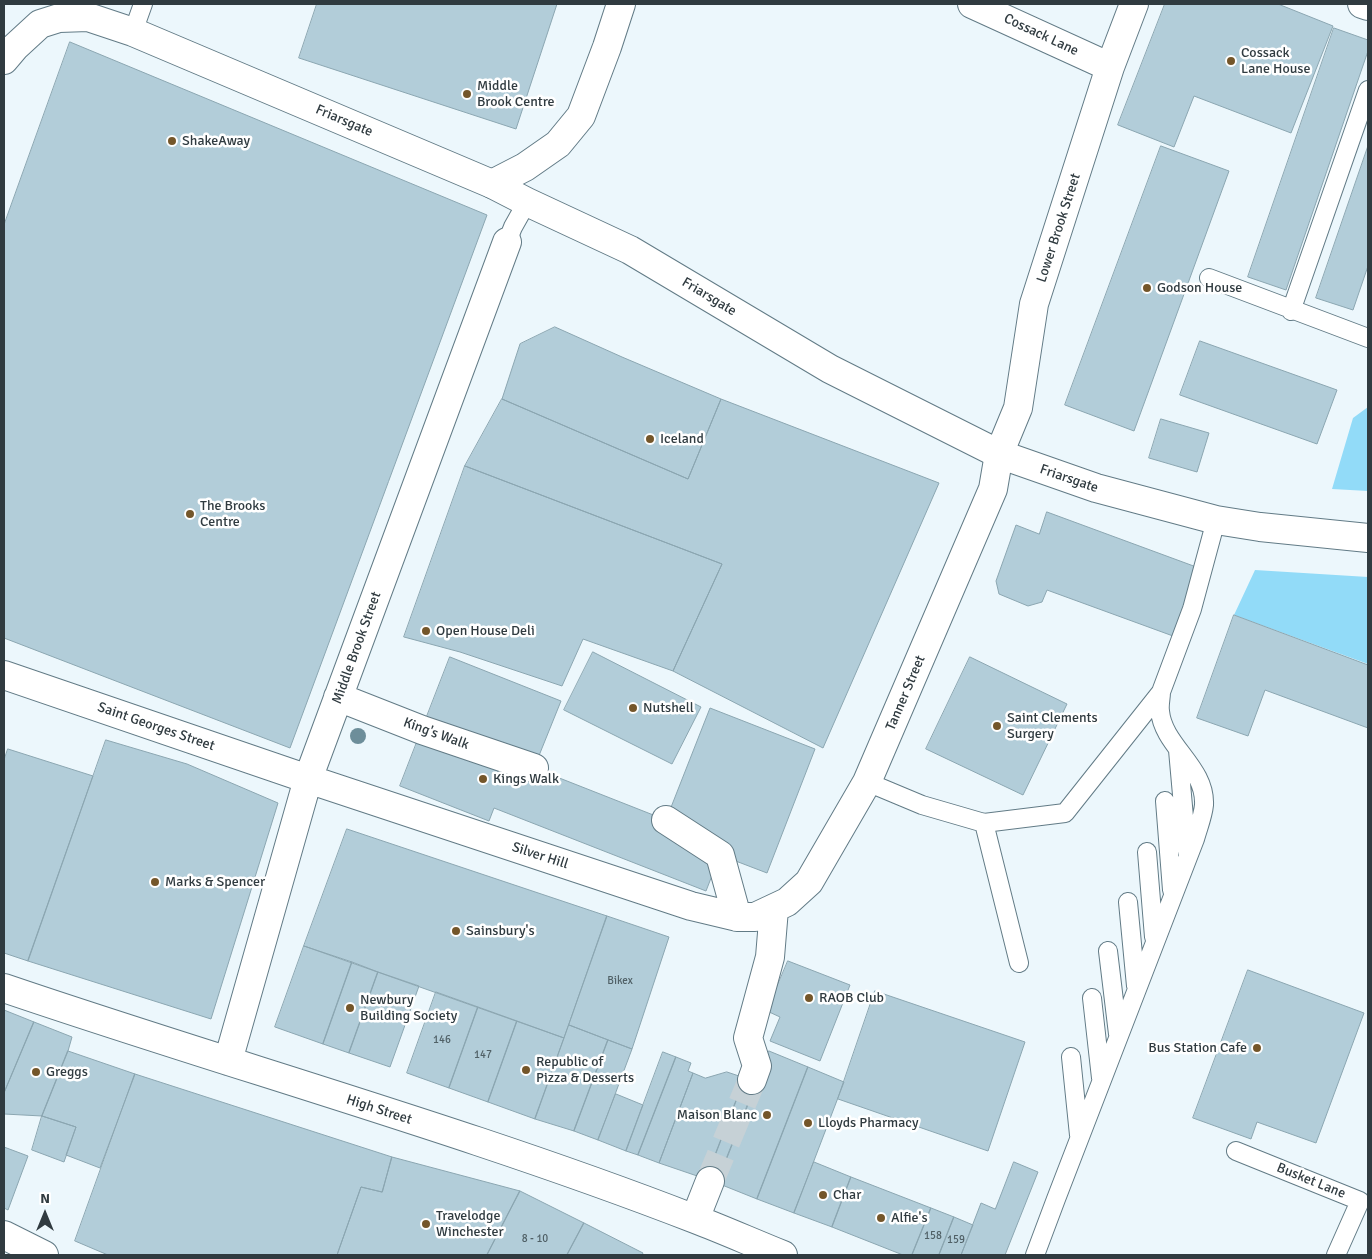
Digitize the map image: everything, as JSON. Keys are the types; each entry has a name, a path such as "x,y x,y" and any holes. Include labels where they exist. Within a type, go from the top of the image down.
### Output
{"street":[{"path":"492,184 525,168 558,144 581,116 621,4"},
{"name":"Cossack Lane","path":"972,4 1110,67"},
{"name":"Lower Brook Street","path":"999,454 1018,408 1034,304 1110,67 1134,4"},
{"path":"1362,4 1368,6"},
{"name":"Friarsgate","path":"57,11 88,17 133,32 492,184 630,250 830,369 999,454 1096,488 1216,520 1260,527 1368,538"},
{"path":"4,60 15,47 57,11"},
{"name":"Middle Brook Street","path":"228,1061 308,779 507,242"},
{"name":"Tanner Street","path":"774,909 792,898 809,882 867,782 993,489 999,454"},
{"name":"Saint Georges Street","path":"4,675 308,779"},
{"name":"King's Walk","path":"338,697 422,730 534,768"},
{"name":"Silver Hill","path":"308,779 690,906 737,917 756,917 774,909"},
{"path":"666,820 720,855 737,917"},
{"path":"752,1080 757,1066 748,1038 770,957 774,909"},
{"name":"High Street","path":"4,988 132,1032 228,1061 532,1160 696,1219 747,1249 783,1255"},
{"path":"696,1219 710,1181"},
{"path":"4,1235 44,1255"}],"lane":[{"path":"133,32 143,4"},
{"path":"1291,311 1368,90"},
{"path":"507,242 527,202"},
{"path":"1209,278 1291,311 1368,338"},
{"path":"1035,1255 1202,816 1203,794 1198,778 1172,740 1162,720 1160,711 1162,692 1192,609 1216,520"},
{"path":"867,782 922,805 984,823 1065,813 1162,692"},
{"path":"1165,801 1173,896"},
{"path":"984,823 1019,963"},
{"path":"1146,852 1155,942"},
{"path":"1128,902 1136,991"},
{"path":"1108,951 1118,1037"},
{"path":"1092,998 1101,1081"},
{"path":"1071,1057 1080,1138"},
{"name":"Busket Lane","path":"1236,1151 1360,1200 1336,1255"}],"shaded area":[{"path":"1368,407 1368,491 1332,489 1353,418"},
{"path":"1255,570 1368,577 1368,664 1234,615"}],"building":[{"name":"Middle Brook Centre","path":"317,4 557,4 516,129 299,58"},
{"name":"Cossack Lane House","path":"1165,4 1278,4 1333,26 1291,133 1194,96 1174,147 1118,125"},
{"path":"1334,28 1368,40 1368,51 1286,290 1248,277"},
{"name":"The Brooks Centre","path":"70,42 487,215 290,748 4,638 4,225"},
{"name":"Godson House","path":"1161,146 1229,171 1134,431 1065,405"},
{"path":"1368,146 1368,266 1353,310 1316,298"},
{"name":"Iceland","path":"555,327 721,399 688,479 502,399 520,344"},
{"path":"1200,341 1337,390 1317,444 1180,395"},
{"path":"502,399 688,479 721,399 939,483 823,748 673,671 722,564 465,466"},
{"path":"1161,419 1209,433 1197,472 1149,458"},
{"path":"465,466 722,564 673,671 583,639 562,686 460,652 404,637"},
{"path":"1047,512 1199,568 1173,636 1047,590 1042,602 1028,606 999,594 996,581 1016,525 1039,534"},
{"path":"1234,615 1368,665 1368,728 1265,690 1248,736 1197,718"},
{"name":"Nutshell","path":"593,652 701,707 672,764 564,710"},
{"name":"Kings Walk","path":"450,657 561,701 534,768 666,820 710,708 815,749 767,873 720,855 706,891 494,808 489,821 400,786"},
{"name":"Saint Clements Surgery","path":"970,657 1067,704 1023,795 926,749"},
{"name":"Marks & Spencer","path":"106,740 187,764 278,803 211,1019 28,961"},
{"path":"8,749 93,776 28,961 4,953 4,760"},
{"name":"Sainsbury's","path":"347,829 607,916 564,1038 304,946"},
{"name":"Bikex","path":"607,916 669,937 632,1049 569,1025"},
{"path":"304,946 352,962 323,1044 275,1027"},
{"name":"RAOB Club","path":"788,961 850,985 820,1061 770,1041 780,1017 767,1011"},
{"name":"Newbury Building Society","path":"352,962 378,972 349,1053 323,1044"},
{"path":"1248,970 1364,1013 1316,1143 1257,1122 1251,1139 1193,1118"},
{"path":"378,972 419,986 390,1067 349,1053"},
{"path":"875,991 1025,1042 988,1151 838,1099"},
{"path":"436,992 478,1007 449,1088 407,1073"},
{"path":"478,1007 517,1021 488,1102 449,1088"},
{"path":"4,1010 34,1022 4,1093"},
{"name":"Republic of Pizza & Desserts","path":"517,1021 564,1038 535,1119 488,1102"},
{"name":"Greggs","path":"34,1022 72,1037 68,1051 42,1116 4,1114 4,1093"},
{"path":"569,1025 608,1040 574,1131 535,1119"},
{"path":"608,1040 632,1049 598,1140 574,1131"},
{"path":"68,1051 135,1074 100,1168 66,1155 76,1127 42,1116"},
{"name":"Maison Blanc","path":"769,1051 808,1067 757,1199 717,1183"},
{"path":"663,1052 676,1057 638,1155 626,1151"},
{"path":"676,1057 691,1063 688,1071 693,1073 659,1163 638,1155"},
{"name":"Lloyds Pharmacy","path":"808,1067 844,1082 794,1213 757,1199"},
{"path":"727,1072 745,1078 706,1179 659,1163 693,1073 705,1078"},
{"path":"135,1074 392,1157 382,1192 361,1187 337,1255 108,1255 75,1241"},
{"path":"745,1078 757,1082 717,1183 706,1179"},
{"path":"616,1094 643,1105 626,1151 598,1140"},
{"path":"42,1116 76,1127 64,1162 32,1150"},
{"path":"4,1147 28,1156 8,1210 4,1208"},
{"name":"Travelodge Winchester","path":"392,1157 520,1191 487,1255 337,1255 361,1187 382,1192"},
{"name":"Char","path":"814,1162 851,1177 832,1227 794,1213"},
{"path":"1014,1162 1038,1172 1005,1255 961,1255 981,1203 995,1209"},
{"name":"Alfie's","path":"851,1177 931,1208 912,1255 903,1255 832,1227"},
{"path":"520,1191 584,1223 567,1255 487,1255"},
{"path":"931,1208 954,1217 939,1255 912,1255"},
{"path":"954,1217 973,1225 961,1255 939,1255"},
{"path":"584,1223 643,1253 642,1255 567,1255"}],"tunnel":[{"path":"710,1181 752,1080"}],"place":[{"name":"Cossack Lane House","path":"1231,61"},
{"name":"Middle Brook Centre","path":"467,94"},
{"name":"ShakeAway","path":"172,141"},
{"name":"Godson House","path":"1147,288"},
{"name":"Iceland","path":"650,439"},
{"name":"The Brooks Centre","path":"190,514"},
{"name":"Open House Deli","path":"426,631"},
{"name":"Nutshell","path":"633,708"},
{"name":"Saint Clements Surgery","path":"997,726"},
{"name":"Kings Walk","path":"483,779"},
{"name":"Marks & Spencer","path":"155,882"},
{"name":"Sainsbury's","path":"456,931"},
{"name":"RAOB Club","path":"809,998"},
{"name":"Newbury Building Society","path":"350,1008"},
{"name":"Bus Station Cafe","path":"1257,1048"},
{"name":"Republic of Pizza & Desserts","path":"526,1070"},
{"name":"Greggs","path":"36,1072"},
{"name":"Maison Blanc","path":"767,1115"},
{"name":"Lloyds Pharmacy","path":"808,1123"},
{"name":"Char","path":"823,1195"},
{"name":"Alfie's","path":"881,1218"},
{"name":"Travelodge Winchester","path":"426,1224"}]}
